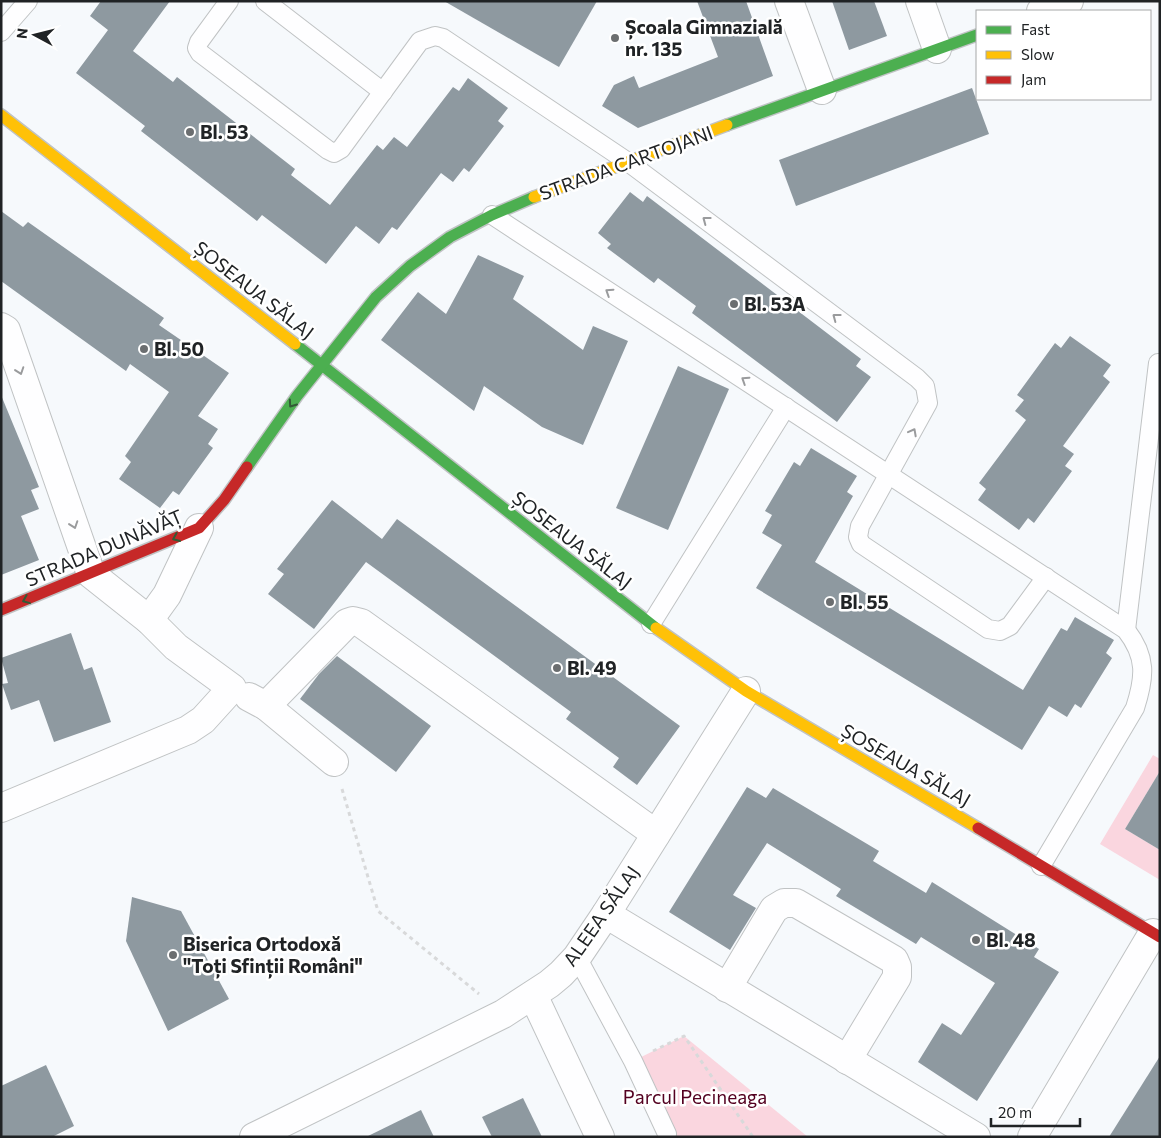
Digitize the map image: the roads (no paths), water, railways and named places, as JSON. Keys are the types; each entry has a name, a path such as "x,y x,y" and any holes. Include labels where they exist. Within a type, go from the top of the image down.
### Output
{"street":[{"path":"789,1 822,90"},
{"path":"920,1 937,49"},
{"path":"1044,10 1069,1"},
{"name":"STRADA CARTOJANI","path":"322,366 376,297 410,266 450,237 535,197 822,90 976,35"},
{"name":"ȘOSEAUA SĂLAJ","path":"1,115 651,624 746,690 1156,935"},
{"path":"1,327 6,330 91,574 149,620 176,647 232,688 266,706 334,762"},
{"name":"STRADA DUNĂVĂȚ","path":"1,610 199,528 224,500 297,396 322,366"},
{"path":"149,620 167,595 199,528"},
{"path":"266,706 346,623 353,621 361,623 656,834"},
{"path":"1,808 188,730 203,720 232,688"},
{"name":"ALEEA SĂLAJ","path":"270,1133 503,1014 561,974 577,957 606,914 746,690"},
{"path":"727,988 774,909 784,902 796,902 894,960 897,967 897,977 847,1060"},
{"path":"606,914 976,1137"},
{"path":"1032,1137 1156,935"},
{"path":"533,995 600,1137"}],"lane":[{"path":"1,32 28,1"},
{"path":"229,1 199,42 197,48 200,53 328,150 334,152 341,149 420,42 435,36 442,38 628,162 917,378 925,386 928,404 860,526 858,537 861,544 988,629 1000,631 1010,626 1046,577"},
{"path":"265,1 383,92"},
{"path":"492,216 890,474 1126,630 1140,651 1143,664 1140,691 1135,708 1041,866"},
{"path":"1126,630 1158,363"},
{"path":"651,624 786,407"},
{"path":"577,957 633,1061 667,1134"}],"place":[{"name":"Școala Gimnazială nr. 135","path":"615,38"},
{"name":"Bl. 53","path":"190,132"},
{"name":"Bl. 53A","path":"734,304"},
{"name":"Bl. 50","path":"144,349"},
{"name":"Bl. 55","path":"830,602"},
{"name":"Bl. 49","path":"557,668"},
{"name":"Bl. 48","path":"976,940"},
{"name":"Biserica Ortodoxă \"Toți Sfinții Români\"","path":"173,955"}],"park label":[{"name":"Parcul Pecineaga","path":"695,1097"}]}
